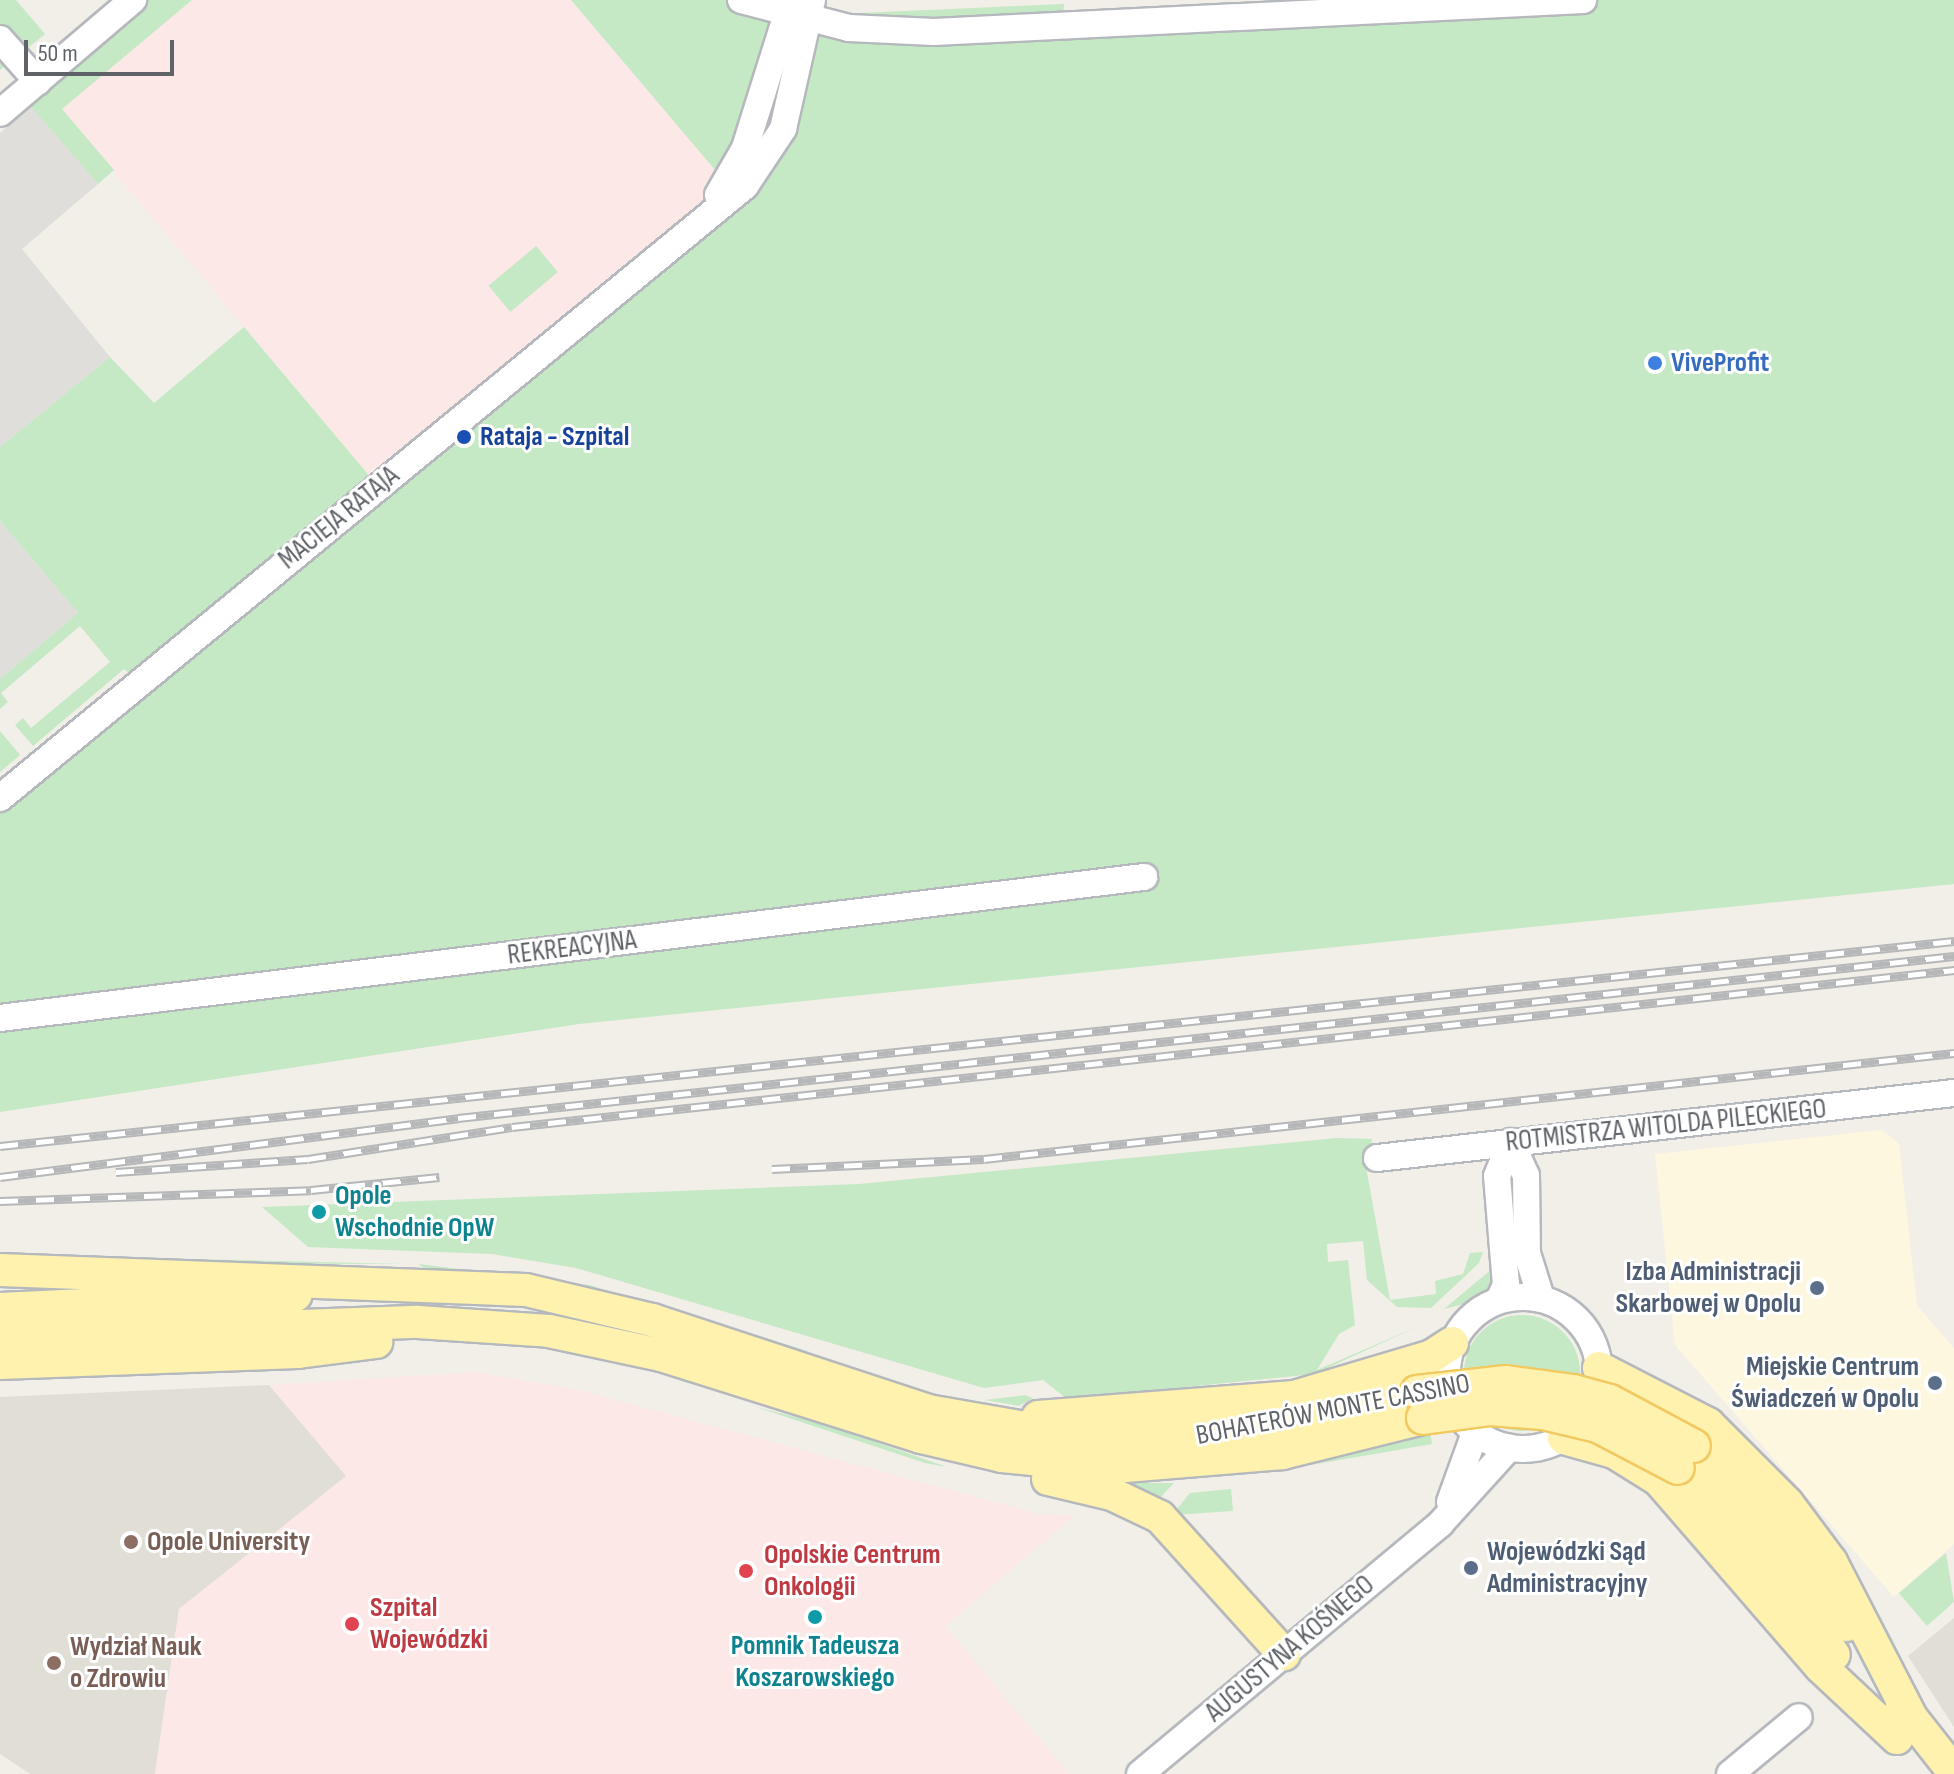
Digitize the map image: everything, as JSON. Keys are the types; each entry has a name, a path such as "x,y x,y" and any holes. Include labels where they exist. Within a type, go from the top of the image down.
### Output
{"main road":[{"path":"0,1270 370,1280"},
{"path":"0,1309 240,1300 370,1280"},
{"name":"BOHATERÓW MONTE CASSINO","path":"370,1280 581,1300 958,1419 1083,1438 1169,1439 1420,1405 1543,1413 1598,1426 1686,1457 1905,1730 1954,1772"},
{"path":"0,1337 491,1325"},
{"path":"0,1363 298,1352 491,1325"},
{"name":"BOHATERÓW MONTE CASSINO","path":"491,1325 628,1346 1002,1456 1184,1465 1282,1453 1420,1405"},
{"path":"958,1419 1266,1401 1432,1356 1452,1343"},
{"path":"1599,1368 1708,1424 1787,1503 1831,1562 1905,1730"},
{"path":"1564,1438 1614,1452 1659,1480 1821,1667 1905,1730"},
{"path":"1002,1456 1160,1517 1284,1654"},
{"name":"BOHATERÓW MONTE CASSINO","path":"1905,1730 1928,1774"}],"street":[{"path":"0,113 133,0"},
{"path":"741,0 965,32 1583,0"},
{"name":"MACIEJA RATAJA","path":"0,798 677,238 745,186 775,149 799,9"},
{"path":"0,39 38,82"},
{"name":"REKREACYJNA","path":"0,1018 1144,877"},
{"name":"ROTMISTRZA WITOLDA PILECKIEGO","path":"1377,1158 1954,1093"},
{"path":"1511,1142 1526,1175 1527,1253 1541,1298"},
{"path":"1499,1300 1506,1285 1497,1176 1511,1142"},
{"path":"1541,1298 1575,1316 1599,1368 1586,1416 1564,1438 1509,1448 1475,1433 1448,1392 1452,1343 1471,1316 1499,1300 1541,1298"},
{"name":"AUGUSTYNA KOŚNEGO","path":"1440,1524 1475,1433"},
{"name":"AUGUSTYNA KOŚNEGO","path":"1140,1774 1440,1524 1509,1448"},
{"path":"1730,1774 1799,1717"}],"shaded area":[{"path":"192,0 571,0 727,184 378,486 61,109"},
{"path":"31,106 98,184 22,249 110,357 0,447 0,133"},
{"path":"0,521 78,613 0,679"},
{"path":"1882,1130 1899,1144 1917,1306 1954,1348 1954,1544 1894,1597 1675,1345 1655,1154"},
{"path":"477,1372 579,1390 1039,1514 1074,1516 945,1626 1069,1774 155,1774 179,1609 346,1476 269,1385"},
{"name":"Opole University","path":"269,1385 347,1476 179,1609 155,1774 30,1774 0,1754 0,1397"},
{"path":"1954,1618 1954,1727 1908,1656"}],"green space":[{"path":"0,0 16,0 45,34 0,70"},
{"path":"133,0 192,0 62,109 114,170 98,184 21,95"},
{"path":"571,0 741,0 785,16 727,184"},
{"path":"1583,0 1954,0 1954,884 579,1024 0,1112 0,798 140,681 124,669 33,746 15,725 23,718 31,728 110,662 80,626 1,693 8,702 0,709 0,679 78,613 0,521 0,447 110,357 154,403 244,327 377,485 767,160 810,21 849,28"},
{"path":"1064,4 1063,15 909,22 838,14"},
{"path":"536,246 558,272 510,312 489,286"},
{"path":"0,731 20,755 0,772"},
{"path":"1337,1138 1372,1139 1366,1167 1390,1300 1436,1294 1435,1281 1463,1274 1470,1253 1483,1252 1479,1263 1431,1308 1397,1307 1367,1280 1363,1241 1327,1244 1328,1262 1348,1260 1355,1325 1339,1334 1317,1370 1419,1326 1314,1374 1067,1399 1043,1380 984,1388 576,1268 492,1254 308,1247 262,1207 859,1184"},
{"path":"151,1258 405,1264 151,1263"},
{"path":"1499,1263 1484,1299 1444,1309"},
{"path":"419,1264 589,1285 811,1352 427,1271"},
{"path":"1522,1315 1544,1320 1563,1332 1575,1351 1580,1373 1575,1395 1563,1414 1544,1426 1522,1431 1500,1426 1481,1414 1469,1395 1464,1373 1469,1351 1481,1332 1500,1320"},
{"path":"1422,1376 1432,1444 1311,1465 1430,1435"},
{"path":"1025,1395 1033,1398 1019,1406 985,1400"},
{"path":"756,1407 827,1425 947,1467 925,1463"},
{"path":"1102,1483 1174,1483 1154,1504"},
{"path":"1231,1489 1233,1511 1172,1515 1190,1493"},
{"path":"1946,1553 1954,1602 1927,1626 1899,1593"}],"railway":[{"path":"0,1146 1954,941"},
{"path":"0,1177 458,1118 1954,956"},
{"path":"116,1172 308,1159 512,1127 1954,970"},
{"path":"772,1169 984,1159 1954,1053"},
{"path":"0,1201 311,1190 439,1177"}],"place":[{"name":"ViveProfit","path":"1655,363"},
{"name":"Rataja - Szpital","path":"464,437"},
{"name":"Opole Wschodnie OpW","path":"319,1212"},
{"name":"Izba Administracji Skarbowej w Opolu","path":"1817,1288"},
{"name":"Miejskie Centrum Świadczeń w Opolu","path":"1935,1383"},
{"name":"Opole University","path":"131,1542"},
{"name":"Wojewódzki Sąd Administracyjny","path":"1471,1568"},
{"name":"Opolskie Centrum Onkologii","path":"746,1571"},
{"name":"Pomnik Tadeusza Koszarowskiego","path":"815,1617"},
{"name":"Szpital Wojewódzki","path":"352,1624"},
{"name":"Wydział Nauk o Zdrowiu","path":"54,1663"}]}
